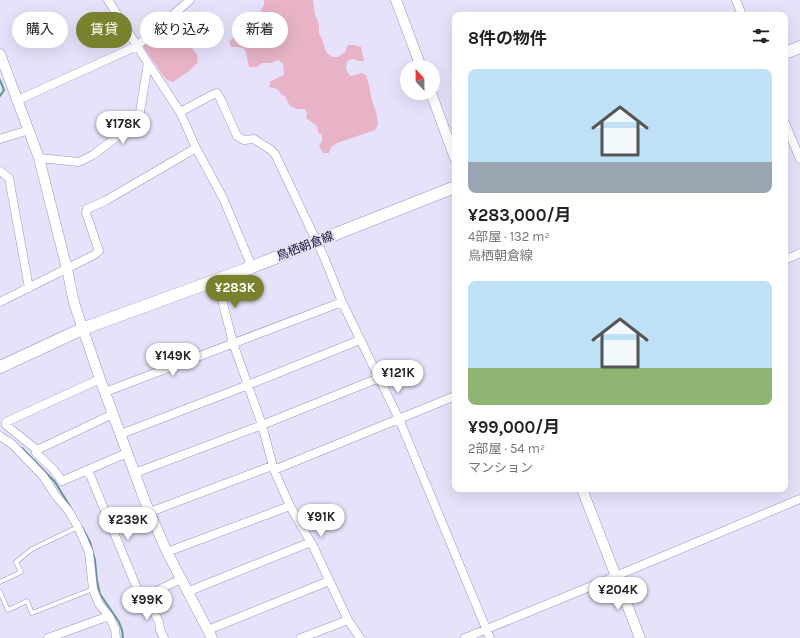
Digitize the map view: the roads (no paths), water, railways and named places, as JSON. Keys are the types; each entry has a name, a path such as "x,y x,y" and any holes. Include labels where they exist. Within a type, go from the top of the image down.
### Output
{"main road":[{"path":"788,53 800,47"},
{"name":"鳥栖朝倉線","path":"0,367 82,329 217,280 452,188"}],"street":[{"path":"108,0 180,112 196,148 223,198 252,266"},
{"path":"18,100 137,46 190,0"},
{"path":"736,0 741,12"},
{"path":"399,1 419,60"},
{"path":"0,54 40,158 74,303 100,379 127,453 167,552 210,634 329,581"},
{"path":"40,158 79,162 93,155 134,124 140,112 148,63"},
{"path":"180,112 212,94 217,93 237,136 244,140 254,139 275,154 331,272 342,302 399,419 490,638"},
{"path":"434,100 452,150"},
{"path":"0,139 29,130"},
{"path":"788,130 800,159"},
{"path":"0,302 94,255 99,251 86,213 87,209 105,201 196,148"},
{"path":"0,171 9,178 30,288"},
{"path":"788,259 800,253"},
{"path":"217,280 233,343 262,425 273,468 290,506 311,542 348,620 360,638"},
{"path":"106,392 342,302"},
{"path":"121,434 360,340"},
{"path":"135,473 262,425 379,378"},
{"path":"100,379 6,422 6,425 37,450 36,453 53,469 62,481 127,453"},
{"path":"150,512 273,468 452,397"},
{"path":"37,450 113,414"},
{"path":"0,436 12,444 43,476 56,496 68,510 78,527 89,552 93,589 100,604 109,616 115,629 116,638"},
{"path":"88,470 140,593 146,596 164,638"},
{"path":"583,492 640,638"},
{"path":"466,638 800,499"},
{"path":"167,552 290,506"},
{"path":"187,592 311,542"},
{"path":"146,596 181,579"},
{"path":"48,638 109,616"},
{"path":"301,638 348,620"}],"lane":[{"path":"0,582 21,572 16,562 32,549 78,527"},
{"path":"0,592 8,610 28,601 32,613 93,589"}],"waterway":[{"path":"0,80 4,90 0,96"},
{"path":"22,448 55,482 71,508"},
{"path":"82,527 90,542 95,560 100,594 119,622 123,638"}]}
